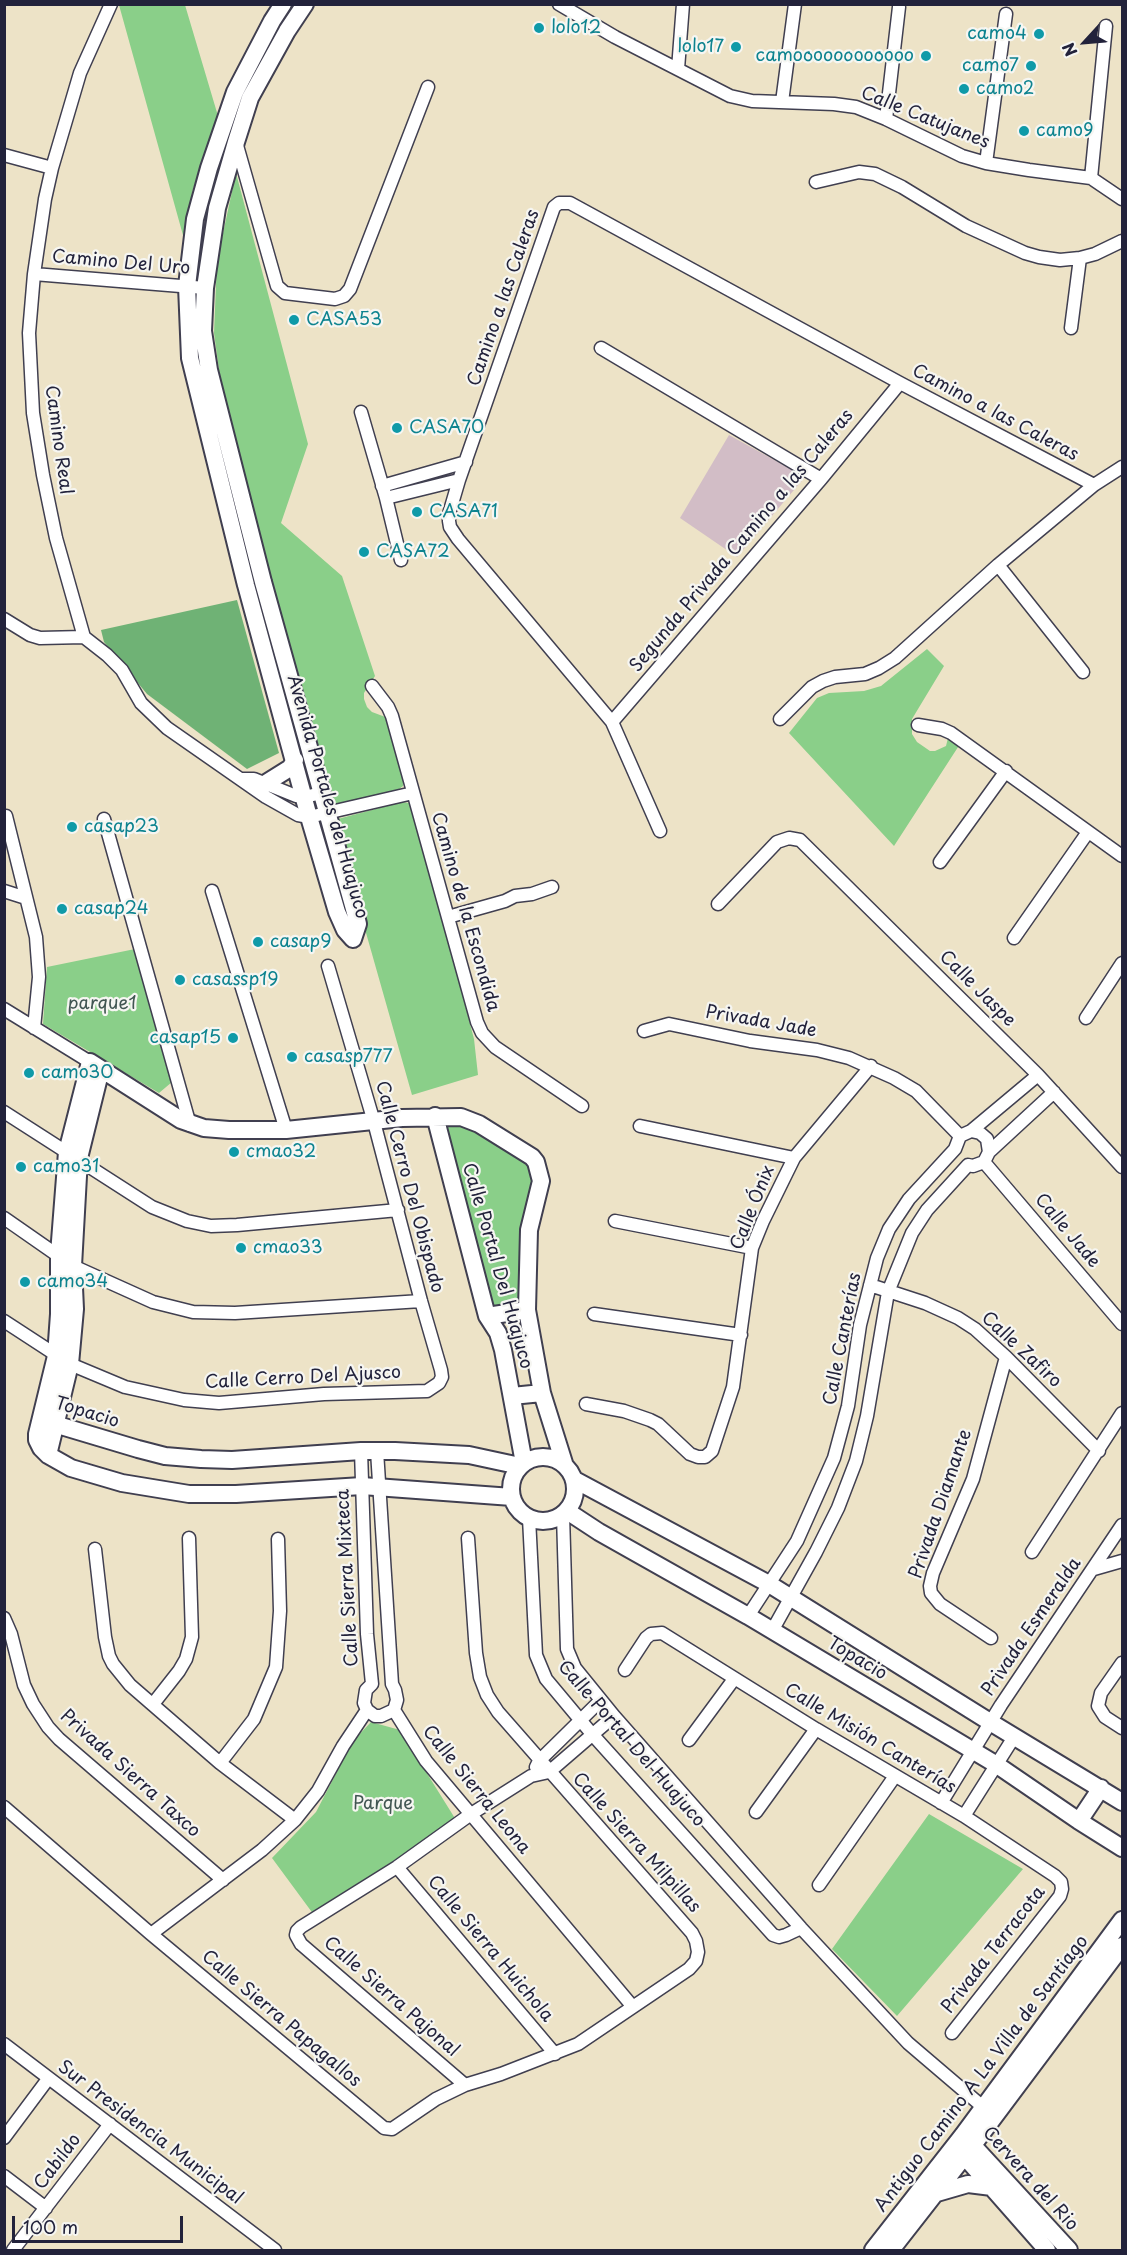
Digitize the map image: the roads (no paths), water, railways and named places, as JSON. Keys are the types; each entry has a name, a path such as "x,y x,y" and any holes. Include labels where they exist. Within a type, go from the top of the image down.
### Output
{"street":[{"name":"Camino Real","path":"84,638 54,528 43,475 33,413 29,333 34,273 52,168 80,73 111,4"},
{"name":"Avenida Portales del Huajuco","path":"283,4 235,92 195,219 187,286 190,358 246,585 295,760 313,795 327,814 356,915 358,924 353,939 345,930 337,912 309,818 313,795 263,582 209,370 203,331 205,288 217,208 236,142 250,98 286,31 305,4"},
{"name":"Calle Catujanes","path":"559,4 615,37 730,96 752,101 856,107 944,148 986,163 1091,178 1122,198"},
{"path":"678,69 683,4"},
{"path":"782,102 795,4"},
{"path":"886,119 899,7"},
{"path":"986,163 1006,14"},
{"path":"1091,178 1106,26"},
{"path":"222,128 236,142 277,286 285,293 335,299 344,296 350,289 428,87"},
{"path":"4,155 52,168"},
{"path":"816,182 859,172 875,174 902,187 966,226 1025,253 1060,260 1095,254 1122,241"},
{"name":"Camino a las Caleras","path":"660,831 612,722 450,527 449,514 459,480 554,207 564,201 570,202 900,383 1094,485"},
{"path":"1071,328 1080,258"},
{"name":"Camino Del Uro","path":"34,273 205,288"},
{"path":"601,348 821,479"},
{"name":"Segunda Privada Camino a las Caleras","path":"612,722 821,479 900,383"},
{"path":"361,412 401,560"},
{"path":"384,492 465,462"},
{"path":"780,719 812,687 823,681 835,677 865,674 895,658 998,565 1094,485 1122,467"},
{"path":"384,492 459,480"},
{"path":"998,565 1083,672"},
{"path":"4,619 24,632 40,638 84,638 102,650 122,670 141,703 167,728 288,810 309,818 413,793"},
{"name":"Camino de la Escondida","path":"372,686 392,716 477,1022 482,1033 495,1047 582,1106"},
{"path":"918,725 951,733 1122,856"},
{"path":"266,783 290,768 295,760"},
{"path":"940,862 1006,771"},
{"path":"242,779 254,779 288,794 313,795"},
{"path":"6,816 36,937 39,977 34,1028"},
{"path":"104,819 190,1125"},
{"path":"1014,938 1088,832"},
{"name":"Calle Jaspe","path":"718,904 777,842 789,838 800,840 1038,1075 1122,1167"},
{"path":"448,916 552,887"},
{"path":"4,891 26,898"},
{"path":"212,891 286,1130"},
{"path":"1086,1018 1122,963"},
{"name":"Calle Cerro Del Obispado","path":"328,966 374,1122 441,1370 439,1383"},
{"path":"4,1009 190,1125"},
{"name":"Privada Jade","path":"645,1030 669,1023 750,1041 817,1050 871,1066"},
{"path":"63,1360 59,1314 59,1254 73,1155 96,1066"},
{"name":"Calle Jade","path":"871,1066 916,1091 966,1133 980,1133 987,1139 987,1157 1122,1324"},
{"name":"Calle Ónix","path":"586,1404 624,1411 650,1420 658,1424 690,1454 698,1457 705,1457 714,1447 733,1387 752,1248 794,1158 871,1066"},
{"name":"Calle Canterías","path":"748,1616 797,1541 830,1468 843,1429 860,1325 877,1258 889,1229 909,1199 955,1149 966,1133 1038,1075"},
{"path":"955,1149 956,1156 961,1162 973,1166 987,1157 1054,1092"},
{"path":"4,1112 152,1206 187,1221 211,1226 398,1210"},
{"name":"Calle Portal Del Huajuco","path":"190,1125 229,1130 286,1130 435,1116 461,1117 479,1124 524,1150 536,1162 541,1181 529,1230 527,1310 531,1343 542,1393 564,1463"},
{"name":"Calle Portal Del Huajuco","path":"435,1116 487,1316 498,1333 503,1350 522,1464"},
{"path":"640,1126 794,1158"},
{"path":"73,1155 75,1309 48,1422 48,1455 71,1468 122,1483 189,1494 236,1494 380,1486 512,1497"},
{"name":"Calle Canterías","path":"772,1631 838,1508 856,1461 867,1416 888,1292 912,1233 927,1210 968,1166"},
{"path":"4,1218 59,1254 73,1266 153,1302 194,1312 235,1313 421,1301"},
{"path":"615,1221 752,1248"},
{"name":"Calle Zafiro","path":"870,1285 925,1303 958,1318 975,1329 1100,1451"},
{"path":"487,1316 527,1310"},
{"path":"594,1314 741,1335"},
{"name":"Calle Cerro Del Ajusco","path":"4,1321 63,1360 125,1387 184,1400 219,1403 324,1394 427,1391 439,1383"},
{"path":"503,1350 531,1343"},
{"name":"Privada Diamante","path":"991,1638 940,1604 931,1593 933,1573 972,1479 1006,1357"},
{"path":"512,1396 542,1393"},
{"path":"1032,1552 1100,1451 1122,1413"},
{"name":"Topacio","path":"48,1422 165,1456 201,1459 260,1459 369,1451 469,1455 522,1464"},
{"name":"Calle Sierra Mixteca","path":"152,1934 262,1850 294,1820 318,1791 343,1746 367,1710 364,1702 366,1690 372,1684 367,1634 362,1486 369,1451"},
{"name":"Calle Sierra Leona","path":"369,1451 380,1486 392,1684 397,1700 394,1710 426,1761 633,2007"},
{"path":"544,1456 564,1463 575,1480 576,1491 573,1502 565,1513 552,1520 540,1521 521,1513 512,1497 511,1486 514,1475 522,1464 533,1458 544,1456"},
{"name":"Topacio","path":"575,1480 768,1584 1122,1802"},
{"name":"Calle Portal Del Huajuco","path":"565,1513 567,1649 575,1668 614,1716 801,1928 908,2043 983,2107"},
{"name":"Topacio","path":"565,1513 748,1616 997,1765 1122,1848"},
{"name":"Calle Portal Del Huajuco","path":"529,1518 536,1655 546,1679 592,1734 773,1935 786,1935 801,1928"},
{"name":"Privada Esmeralda","path":"941,1803 990,1722 1122,1525"},
{"path":"153,1704 179,1671 190,1648 193,1621 189,1538"},
{"name":"Calle Sierra Milpillas","path":"468,1538 476,1653 480,1677 498,1712 692,1933 696,1941 698,1952 696,1961 689,1969 633,2007"},
{"path":"220,1763 254,1719 276,1667 280,1611 279,1539"},
{"path":"797,1541 816,1552"},
{"path":"365,1542 383,1542"},
{"path":"95,1549 102,1619 109,1656 119,1673 220,1763 294,1820"},
{"path":"1094,1569 1122,1561"},
{"name":"Privada Sierra Taxco","path":"4,1618 11,1634 24,1685 48,1727 222,1880"},
{"name":"Calle Misión Canterías","path":"625,1670 651,1634 662,1634 816,1729 964,1816 1055,1876 1062,1889"},
{"path":"1122,1663 1101,1693 1098,1707 1105,1717 1122,1728"},
{"path":"689,1740 734,1678"},
{"path":"372,1684 378,1681 392,1684"},
{"path":"531,1776 539,1761 601,1700"},
{"path":"367,1710 375,1716 381,1716 394,1710"},
{"path":"398,1867 471,1814 531,1776 549,1772 614,1716"},
{"path":"756,1812 816,1729"},
{"path":"964,1816 1014,1737"},
{"path":"819,1885 895,1776"},
{"path":"1079,1821 1101,1788"},
{"name":"Calle Sierra Papagallos","path":"4,1807 375,2121 389,2129 401,2124 436,2099 465,2085"},
{"name":"Calle Sierra Pajonal","path":"398,1867 301,1927 297,1935 301,1944 465,2085"},
{"name":"Calle Sierra Huichola","path":"398,1867 555,2054"},
{"name":"Privada Terracota","path":"952,2033 1060,1896 1062,1889"},
{"name":"Antiguo Camino A La Villa de Santiago","path":"873,2250 964,2145 983,2107 1122,1920"},
{"path":"891,2250 936,2193 964,2145 1122,1946"},
{"path":"465,2085 578,2044 633,2007"},
{"name":"Sur Presidencia Municipal","path":"4,2044 275,2250"},
{"path":"4,2138 48,2079"},
{"name":"Cabildo","path":"13,2250 110,2124"},
{"name":"Cervera del Rio","path":"964,2145 992,2187 1047,2250"},
{"name":"Cervera del Rio","path":"964,2145 1069,2250"},
{"path":"4,2176 46,2208"},
{"path":"936,2193 947,2188 968,2184 992,2187"}],"place":[{"name":"lolo12","path":"539,28"},
{"name":"camo4","path":"1039,34"},
{"name":"lolo17","path":"736,47"},
{"name":"camoooooooooooo","path":"926,56"},
{"name":"camo7","path":"1031,66"},
{"name":"camo2","path":"964,89"},
{"name":"camo9","path":"1024,131"},
{"name":"CASA53","path":"294,320"},
{"name":"CASA70","path":"397,428"},
{"name":"CASA71","path":"417,512"},
{"name":"CASA72","path":"364,552"},
{"name":"casap23","path":"72,827"},
{"name":"casap24","path":"62,909"},
{"name":"casap9","path":"258,942"},
{"name":"casassp19","path":"180,980"},
{"name":"casap15","path":"233,1038"},
{"name":"casasp777","path":"292,1057"},
{"name":"camo30","path":"29,1073"},
{"name":"cmao32","path":"234,1152"},
{"name":"camo31","path":"21,1167"},
{"name":"cmao33","path":"241,1248"},
{"name":"camo34","path":"25,1282"}],"park label":[{"name":"parque1","path":"102,1004"},
{"name":"Parque","path":"383,1804"}]}
